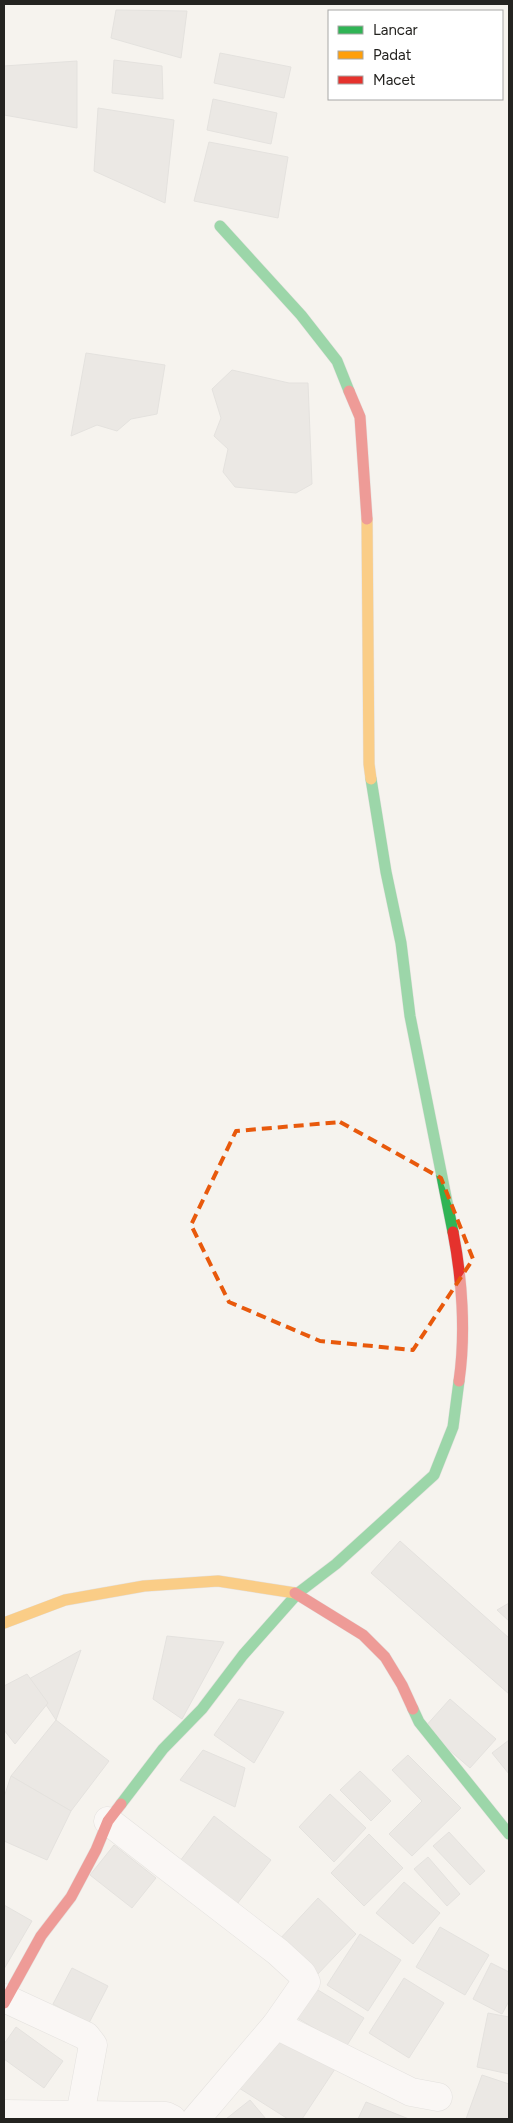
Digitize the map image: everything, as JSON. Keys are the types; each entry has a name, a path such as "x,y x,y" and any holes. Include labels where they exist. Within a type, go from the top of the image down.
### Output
{"street":[{"path":"80,2115 93,2045 86,2036 4,2000 41,1936 71,1897 96,1850 108,1821 163,1749 202,1709 243,1654 298,1593 336,1564 434,1474 453,1427 462,1361 460,1266 410,1016 401,943 386,872 369,764 367,508 360,417 337,361 282,294 220,226"},
{"path":"4,1623 65,1600 144,1586 218,1581 298,1593 363,1635 385,1657 402,1685 419,1722 509,1834"},
{"path":"108,1821 278,1952 302,1974 306,1982 276,2025 196,2119"},
{"path":"276,2025 411,2092 438,2097"},
{"path":"4,2114 166,2116 172,2119"}],"highlighted area":[{"path":"340,1122 441,1178 473,1259 413,1350 320,1341 229,1302 191,1225 236,1131"}],"building":[{"path":"116,10 187,11 181,58 111,38"},
{"path":"220,53 291,67 284,98 214,83"},
{"path":"114,60 162,66 163,99 112,93"},
{"path":"77,61 77,128 4,115 4,66"},
{"path":"213,99 277,113 271,144 207,130"},
{"path":"98,108 174,120 165,203 94,171"},
{"path":"209,142 288,157 278,218 194,201"},
{"path":"86,353 165,365 157,414 131,419 117,431 97,425 71,436"},
{"path":"232,370 289,383 308,383 312,484 296,493 235,487 223,472 228,449 214,436 221,418 212,389"},
{"path":"400,1541 509,1638 509,1694 371,1573"},
{"path":"509,1603 509,1621 497,1610"},
{"path":"167,1636 224,1642 182,1719 153,1699"},
{"path":"81,1650 56,1720 29,1679"},
{"path":"27,1674 48,1703 15,1744 4,1730 4,1686"},
{"path":"239,1699 284,1712 254,1763 214,1735"},
{"path":"450,1699 496,1739 470,1768 424,1728"},
{"path":"56,1720 109,1761 71,1811 11,1776"},
{"path":"509,1740 509,1774 492,1753"},
{"path":"203,1750 245,1768 235,1807 180,1780"},
{"path":"408,1755 461,1808 412,1856 389,1834 422,1801 392,1770"},
{"path":"360,1771 391,1801 371,1821 340,1790"},
{"path":"11,1776 71,1811 47,1860 4,1841 4,1797"},
{"path":"330,1794 366,1828 334,1862 299,1827"},
{"path":"214,1816 271,1860 234,1908 177,1865"},
{"path":"449,1832 485,1871 470,1885 433,1846"},
{"path":"369,1834 403,1868 364,1906 331,1873"},
{"path":"114,1845 156,1878 132,1908 90,1875"},
{"path":"428,1857 460,1894 447,1906 414,1869"},
{"path":"404,1882 440,1913 413,1944 376,1913"},
{"path":"318,1898 356,1934 316,1976 278,1941"},
{"path":"4,1905 32,1921 4,1969"},
{"path":"440,1927 489,1955 465,1995 416,1967"},
{"path":"360,1934 401,1960 368,2011 327,1985"},
{"path":"491,1963 509,1972 509,2001 502,2014 473,1999"},
{"path":"72,1968 108,1986 89,2023 53,2004"},
{"path":"404,1978 444,2003 409,2058 369,2033"},
{"path":"313,1987 364,2018 346,2047 294,2016"},
{"path":"488,2013 509,2017 509,2074 477,2067"},
{"path":"16,2027 63,2061 44,2088 4,2059 4,2044"},
{"path":"276,2031 335,2069 302,2119 288,2119 239,2088"},
{"path":"482,2075 509,2084 509,2119 466,2119"},
{"path":"250,2100 266,2119 226,2119"},
{"path":"366,2102 409,2119 358,2119"}],"traffic: fast":[{"path":"220,226 301,315 337,361 349,391"},
{"path":"371,779 386,872 401,943 410,1016 453,1232"},
{"path":"121,1804 163,1749 202,1709 243,1655 298,1593 336,1564 434,1475 453,1427 459,1381"},
{"path":"413,1709 419,1722 509,1834"}],"traffic: slow":[{"path":"367,519 369,764 371,779"},
{"path":"4,1623 65,1600 144,1586 218,1581 295,1593"}],"traffic: jam":[{"path":"349,391 360,417 367,519"},
{"path":"453,1232 459,1268 463,1325 459,1381"},
{"path":"295,1593 363,1635 385,1657 402,1685 413,1709"},
{"path":"4,2003 41,1936 71,1897 96,1850 108,1821 121,1804"}]}
